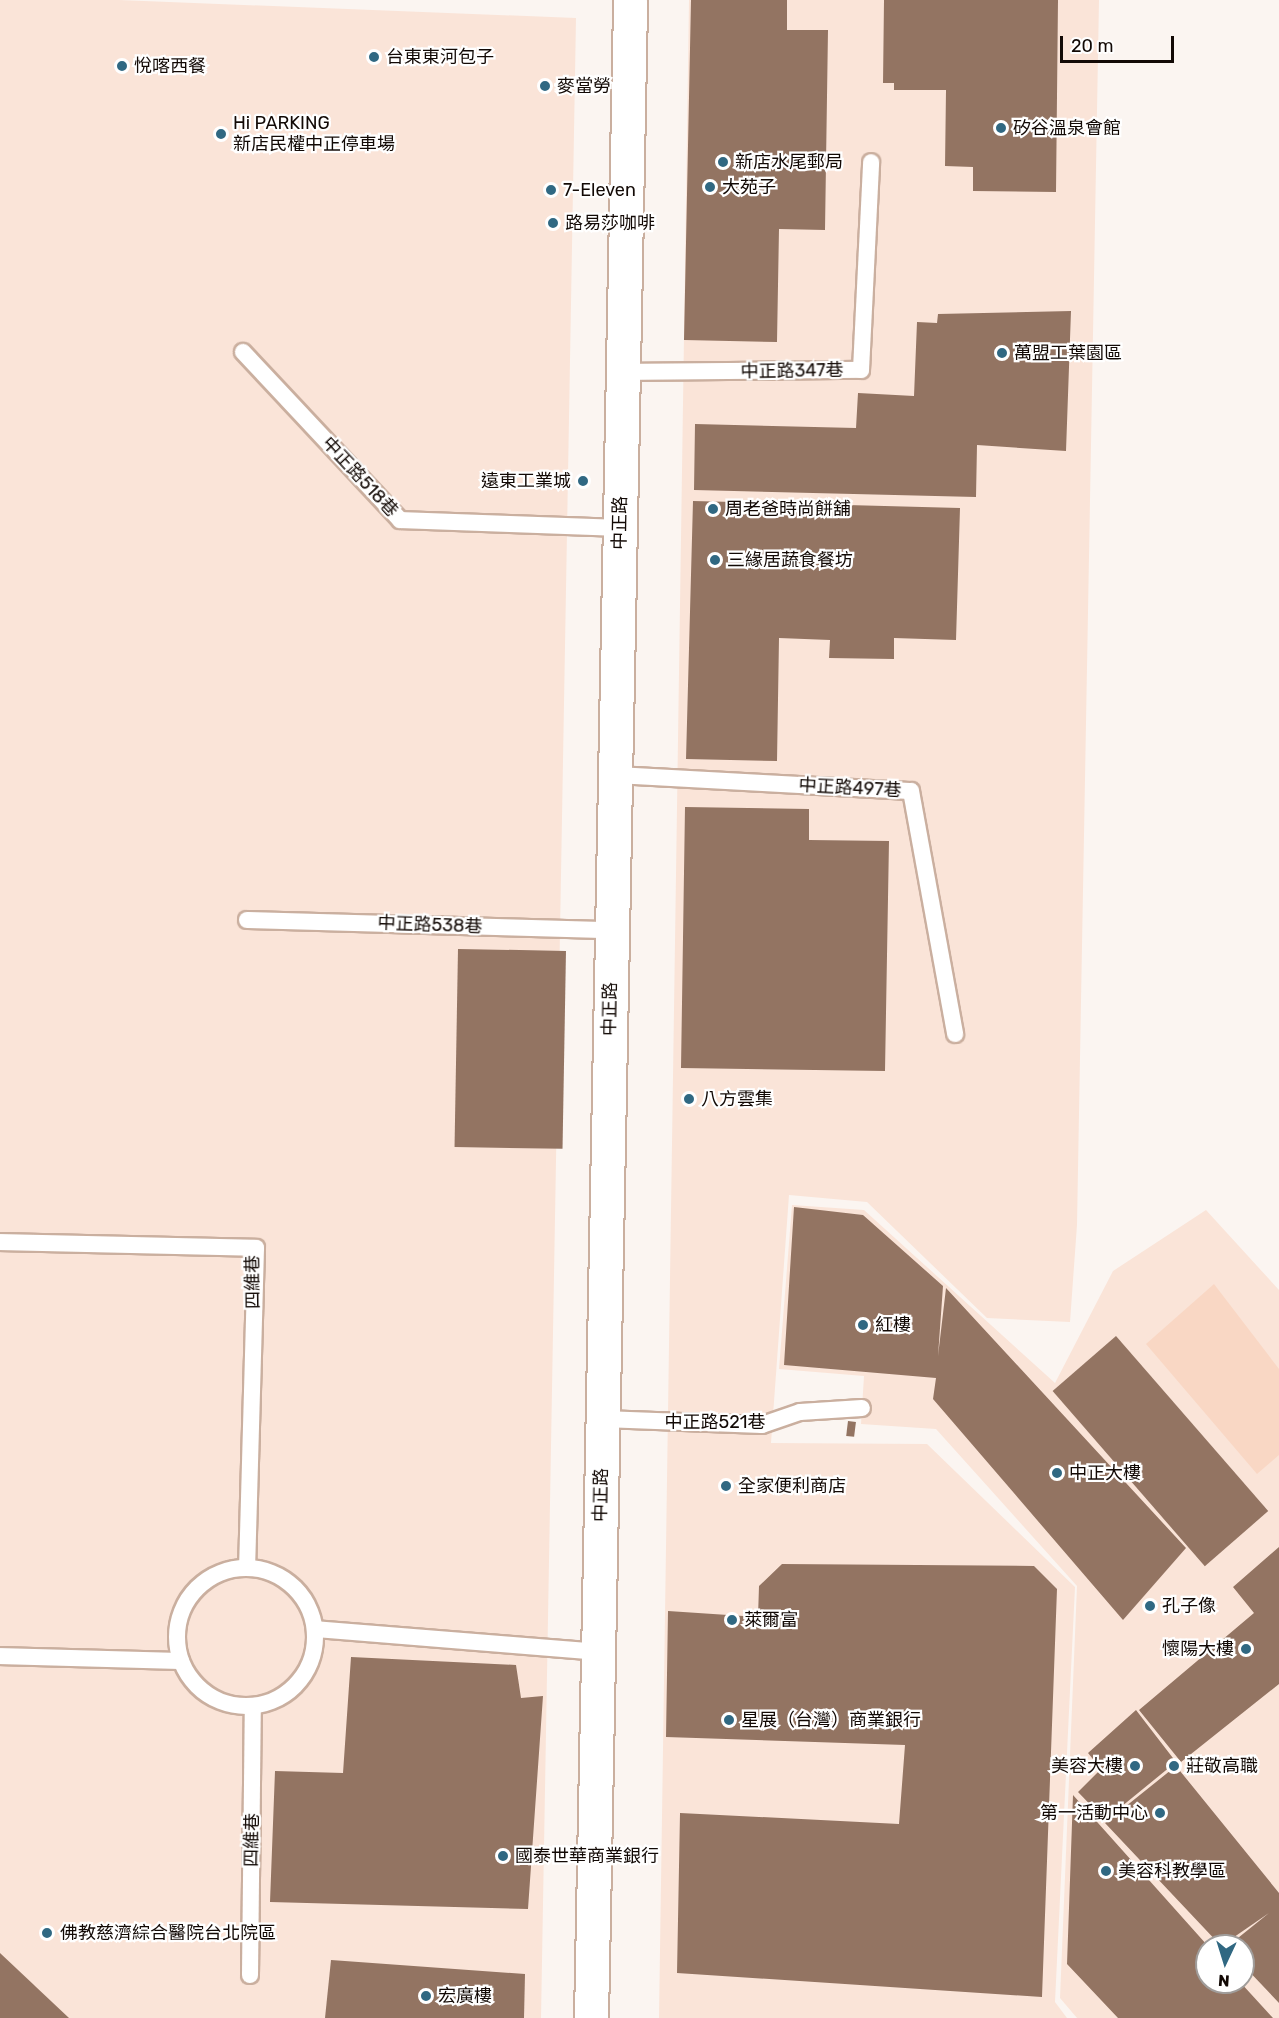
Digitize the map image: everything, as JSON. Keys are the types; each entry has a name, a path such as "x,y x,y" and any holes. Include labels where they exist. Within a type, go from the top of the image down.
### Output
{"street":[{"name":"中正路","path":"591,2018 630,0"}],"lane":[{"name":"中正路347巷","path":"623,372 861,370 871,162"},
{"name":"中正路518巷","path":"243,352 400,520 620,528"},
{"name":"中正路497巷","path":"615,775 911,791 955,1034"},
{"name":"中正路538巷","path":"247,920 612,930"},
{"name":"四維巷","path":"0,1242 256,1248 247,1568"},
{"name":"中正路521巷","path":"603,1419 762,1425 800,1412 862,1408"},
{"path":"247,1568 285,1580 310,1610 315,1629 314,1651 306,1671 292,1689 274,1700 253,1706 230,1704 209,1696 192,1681 181,1660 177,1639 179,1617 189,1597 205,1582 225,1571 247,1568"},
{"path":"315,1629 598,1652"},
{"path":"0,1656 181,1660"},
{"name":"四維巷","path":"250,1975 253,1706"}],"shaded area":[{"path":"0,0 119,0 576,18 541,2018 0,2018"},
{"path":"689,0 1099,0 1077,1225 1070,1322 987,1318 867,1202 789,1195 771,1443 927,1444 1075,1587 1055,2002 1067,2018 659,2018"},
{"name":"莊敬高職","path":"792,1205 864,1210 1055,1383 1113,1271 1206,1210 1279,1290 1279,2018 1077,2018 1060,1998 1077,1586 936,1429 861,1424 864,1376 779,1369"},
{"path":"1214,1284 1279,1369 1279,1455 1257,1474 1146,1344"}],"building":[{"path":"691,0 787,0 787,30 828,30 825,230 779,229 777,342 684,340"},
{"name":"矽谷溫泉會館","path":"884,0 1058,0 1056,192 973,191 973,167 945,166 946,90 894,90 894,83 883,83"},
{"path":"1071,311 1066,451 977,445 976,497 694,490 695,424 856,428 858,393 914,396 917,322 937,323 938,314"},
{"path":"693,501 960,508 956,640 894,638 894,659 829,658 830,640 779,638 777,761 686,759"},
{"path":"685,807 809,809 809,840 889,841 885,1071 681,1068"},
{"path":"458,949 566,951 563,1149 455,1147"},
{"path":"794,1207 863,1215 943,1286 938,1356 946,1288 1186,1548 1123,1620 933,1399 936,1378 784,1365"},
{"path":"1116,1336 1268,1511 1205,1566 1053,1391"},
{"path":"848,1421 856,1422 854,1437 846,1436"},
{"name":"懷陽大樓","path":"1279,1547 1279,1684 1181,1762 1139,1710 1254,1613 1233,1587"},
{"path":"782,1564 1034,1566 1057,1589 1042,1997 677,1973 680,1813 899,1824 905,1745 666,1737 668,1611 758,1617 759,1586"},
{"path":"351,1657 516,1665 521,1698 543,1696 528,1909 270,1902 275,1771 343,1773"},
{"name":"美容大樓","path":"1136,1710 1176,1762 1105,1820 1078,1792 1101,1769 1088,1753"},
{"path":"1176,1766 1279,1893 1279,2003 1255,1978 1255,1934 1243,1934 1269,1913 1238,1934 1210,1934 1105,1823"},
{"name":"美容科教學區","path":"1073,1795 1197,1934 1195,1934 1195,1994 1251,1994 1273,2018 1118,2018 1067,1964"},
{"path":"0,1953 69,2018 0,2018"},
{"name":"佛教慈濟綜合醫院台北院區","path":"331,1960 525,1974 524,2018 325,2018"}],"place":[{"name":"台東東河包子","path":"374,57"},
{"name":"悅喀西餐","path":"122,66"},
{"name":"麥當勞","path":"545,86"},
{"name":"矽谷溫泉會館","path":"1001,128"},
{"name":"Hi PARKING 新店民權中正停車場","path":"221,134"},
{"name":"新店水尾郵局","path":"723,162"},
{"name":"大苑子","path":"710,187"},
{"name":"7-Eleven","path":"551,190"},
{"name":"路易莎咖啡","path":"553,223"},
{"name":"萬盟工葉園區","path":"1002,353"},
{"name":"遠東工業城","path":"583,481"},
{"name":"周老爸時尚餅舖","path":"713,509"},
{"name":"三緣居蔬食餐坊","path":"715,560"},
{"name":"八方雲集","path":"689,1099"},
{"name":"紅樓","path":"863,1325"},
{"name":"中正大樓","path":"1057,1473"},
{"name":"全家便利商店","path":"726,1486"},
{"name":"孔子像","path":"1150,1606"},
{"name":"萊爾富","path":"732,1620"},
{"name":"懷陽大樓","path":"1246,1649"},
{"name":"星展（台灣）商業銀行","path":"729,1720"},
{"name":"美容大樓","path":"1135,1766"},
{"name":"莊敬高職","path":"1174,1766"},
{"name":"第一活動中心","path":"1160,1813"},
{"name":"國泰世華商業銀行","path":"503,1856"},
{"name":"美容科教學區","path":"1106,1871"},
{"name":"佛教慈濟綜合醫院台北院區","path":"47,1933"},
{"name":"宏廣樓","path":"426,1996"}]}
